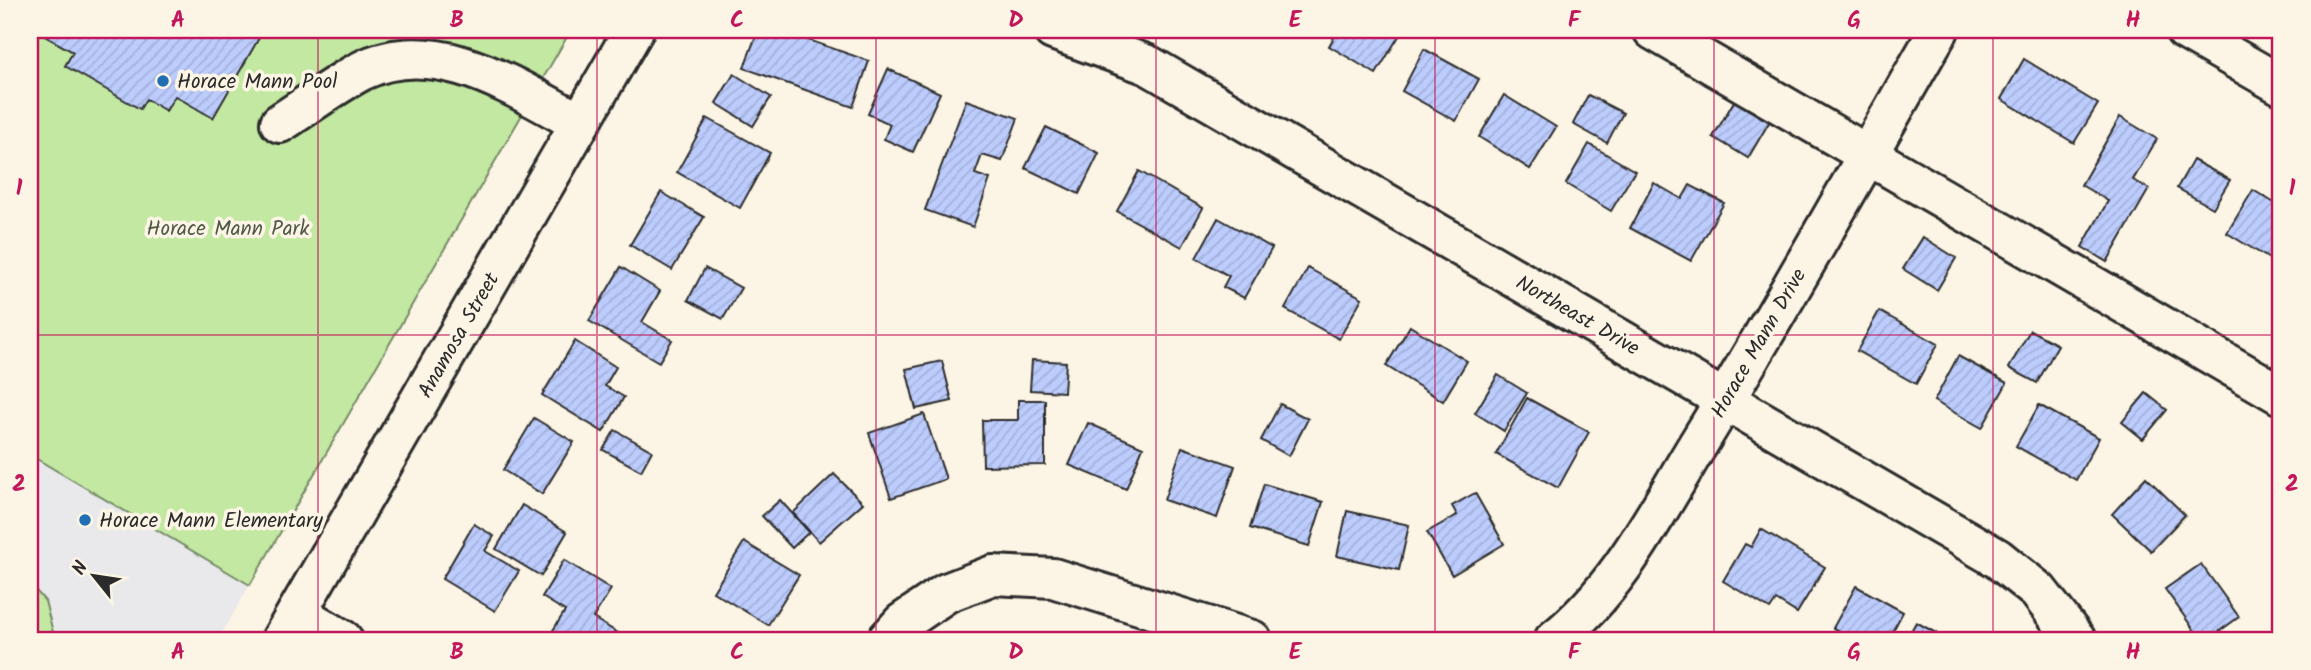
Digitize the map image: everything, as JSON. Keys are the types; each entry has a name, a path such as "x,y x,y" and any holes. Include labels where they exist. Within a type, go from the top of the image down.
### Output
{"street":[{"name":"Anamosa Street","path":"289,627 634,30"},
{"name":"Northeast Drive","path":"1053,30 1148,65 1997,558 2038,591 2076,640"},
{"path":"1653,30 2281,395"},
{"name":"Horace Mann Drive","path":"1554,640 1579,620 1608,587 1635,548 1726,400 1939,30"},
{"path":"2185,30 2281,85"},
{"path":"280,122 363,70 401,59 429,59 466,66 580,123"},
{"path":"887,640 902,623 946,593 993,576 1053,578 1252,640"},
{"path":"289,627 343,640"}],"shaded area":[{"name":"Horace Mann Elementary","path":"30,455 250,585 218,640 30,640"}],"green space":[{"name":"Horace Mann Park","path":"30,30 571,30 250,585 30,455"},
{"path":"30,584 45,601 55,640 30,640"}],"building":[{"name":"Horace Mann Pool","path":"34,30 263,31 213,118 175,96 166,111 146,99 140,109 65,66 73,52"},
{"path":"758,30 780,30 869,61 853,107 744,68"},
{"path":"1338,30 1389,30 1399,36 1376,74 1329,46"},
{"path":"1424,49 1479,79 1456,121 1402,91"},
{"path":"2024,59 2098,104 2074,143 2001,99"},
{"path":"888,69 940,93 913,152 884,139 890,124 868,114"},
{"path":"734,74 771,97 753,126 716,103"},
{"path":"1504,95 1556,127 1530,169 1479,137"},
{"path":"1588,95 1623,113 1607,143 1573,124"},
{"path":"1736,98 1771,119 1748,158 1713,137"},
{"path":"966,100 1018,118 1002,161 982,155 975,174 990,179 973,227 925,210"},
{"path":"2120,117 2157,139 2133,180 2149,189 2107,262 2082,247 2108,201 2081,185"},
{"path":"707,118 770,153 740,208 677,172"},
{"path":"1046,127 1099,153 1079,194 1025,168"},
{"path":"1589,144 1635,171 1611,211 1566,184"},
{"path":"2193,160 2230,180 2213,208 2177,188"},
{"path":"1139,171 1203,208 1182,247 1117,211"},
{"path":"1654,183 1682,199 1690,185 1724,203 1691,261 1630,228"},
{"path":"2253,190 2281,207 2281,244 2271,260 2227,233"},
{"path":"661,192 704,217 672,270 630,245"},
{"path":"1218,218 1272,248 1244,298 1223,287 1229,276 1196,258"},
{"path":"1923,237 1956,258 1937,290 1903,269"},
{"path":"621,267 660,291 642,322 672,340 659,362 589,321"},
{"path":"705,268 741,288 723,319 688,300"},
{"path":"1308,268 1362,298 1339,339 1285,309"},
{"path":"1879,311 1938,344 1916,384 1857,351"},
{"path":"1410,326 1467,361 1443,401 1386,366"},
{"path":"2030,330 2058,345 2037,383 2009,368"},
{"path":"575,341 616,367 605,386 624,397 603,432 542,395"},
{"path":"1958,356 2007,383 1982,428 1934,401"},
{"path":"1032,360 1066,362 1064,392 1030,390"},
{"path":"942,361 952,401 916,409 906,369"},
{"path":"1498,375 1527,393 1504,431 1475,413"},
{"path":"2146,393 2167,410 2143,439 2122,422"},
{"path":"1527,398 1589,432 1558,488 1496,454"},
{"path":"1018,400 1045,400 1045,465 983,466 982,420 1018,420"},
{"path":"1280,404 1308,419 1289,456 1261,440"},
{"path":"2039,405 2099,438 2076,480 2016,446"},
{"path":"924,414 946,479 891,498 869,433"},
{"path":"534,418 574,442 542,494 503,470"},
{"path":"1088,423 1143,447 1126,489 1069,465"},
{"path":"615,430 652,451 641,471 603,450"},
{"path":"1182,447 1235,466 1217,518 1164,500"},
{"path":"834,474 863,503 819,542 793,513"},
{"path":"2146,477 2185,515 2151,551 2112,514"},
{"path":"1264,484 1323,502 1309,546 1250,528"},
{"path":"1475,493 1504,544 1452,575 1427,532 1457,515 1452,506"},
{"path":"780,500 809,532 792,548 762,516"},
{"path":"522,505 567,532 541,576 496,549"},
{"path":"1347,511 1409,525 1399,570 1337,556"},
{"path":"474,524 494,536 485,551 519,571 495,611 442,579"},
{"path":"1761,529 1825,567 1797,613 1776,600 1770,609 1723,581 1745,544 1751,547"},
{"path":"744,542 799,575 768,625 713,592"},
{"path":"564,560 611,589 593,618 623,636 621,640 547,640 565,611 542,597"},
{"path":"2201,564 2239,617 2207,640 2201,640 2165,589"},
{"path":"1856,586 1903,612 1888,640 1855,640 1833,628"},
{"path":"1916,622 1936,633 1932,640 1906,640"}],"place":[{"name":"Horace Mann Pool","path":"163,81"},
{"name":"Horace Mann Elementary","path":"85,520"}]}
